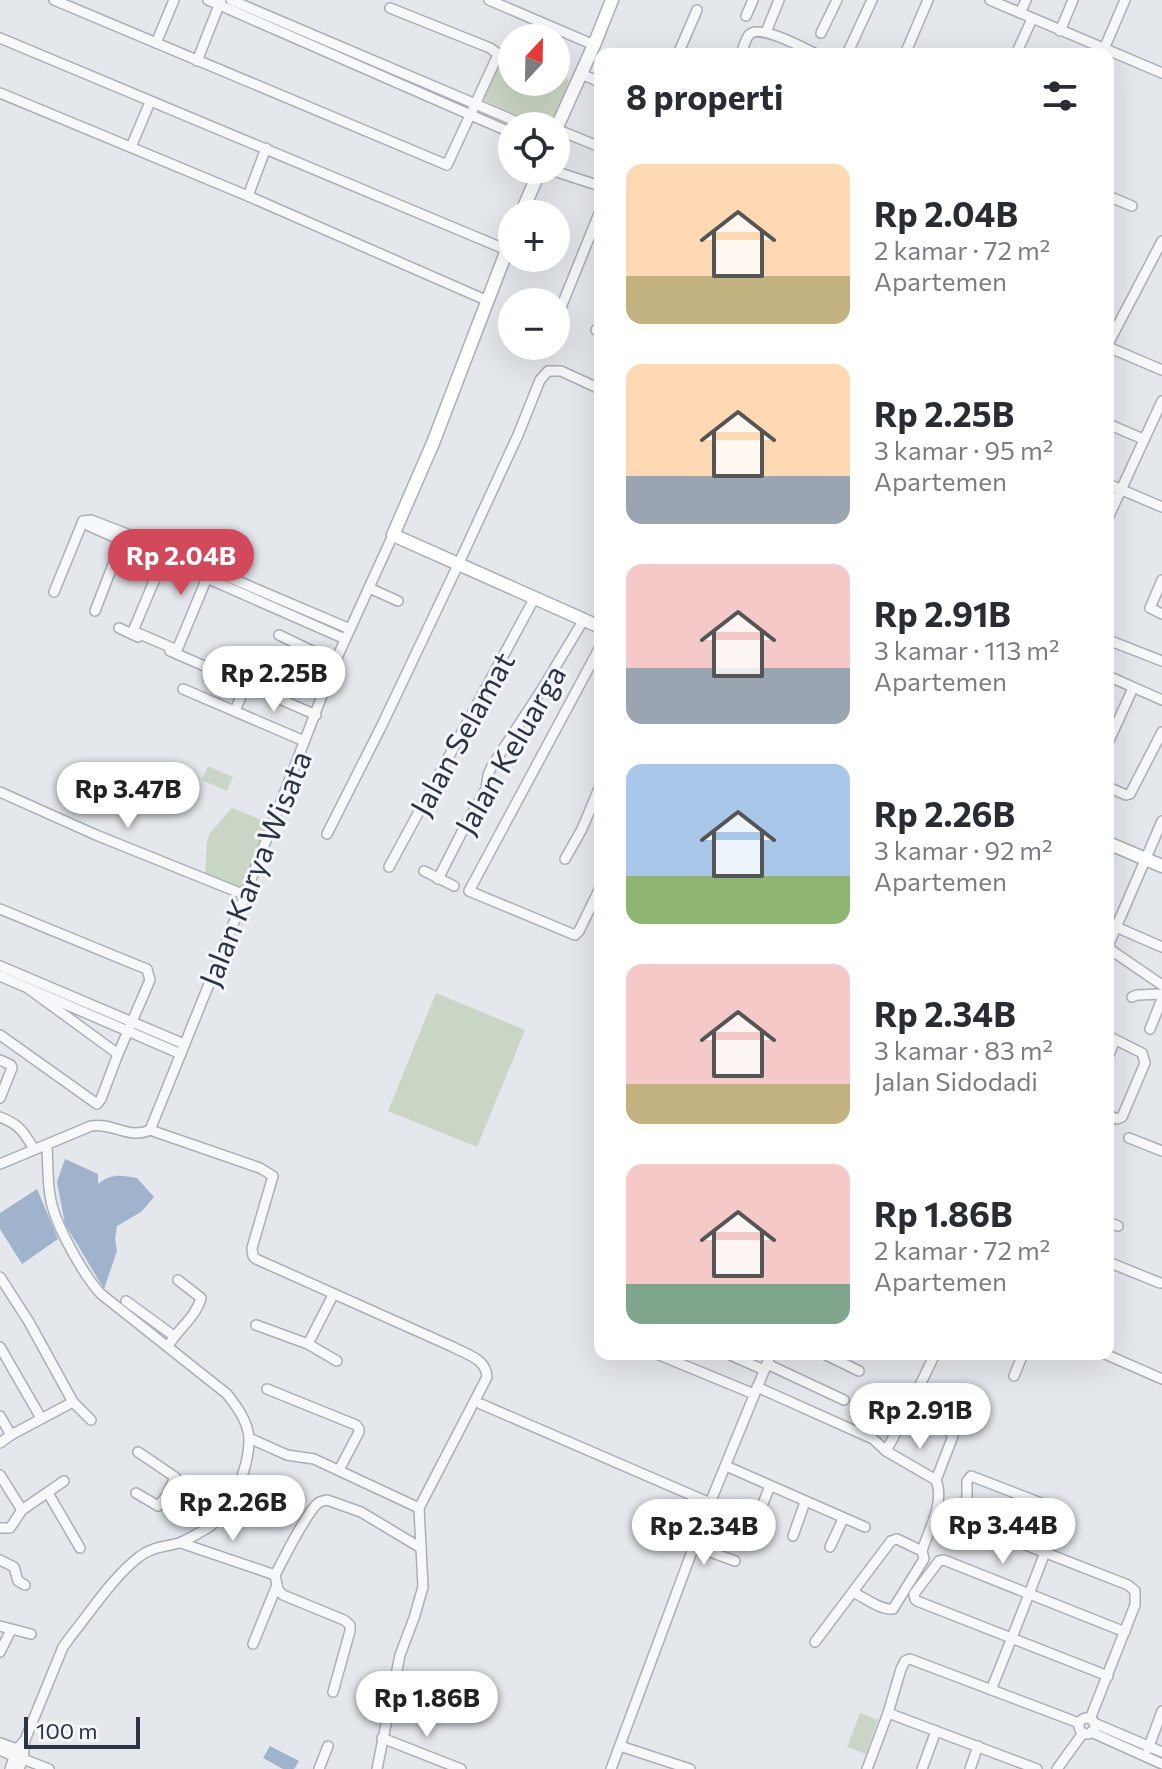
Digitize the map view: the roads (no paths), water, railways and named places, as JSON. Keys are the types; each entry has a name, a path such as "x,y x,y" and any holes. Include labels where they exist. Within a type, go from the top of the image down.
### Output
{"street":[{"path":"54,0 447,165 497,57 495,50 390,8"},
{"path":"156,43 174,0"},
{"path":"208,0 220,2 498,127"},
{"path":"231,0 498,113"},
{"path":"489,0 594,45"},
{"path":"564,112 612,0"},
{"path":"746,16 753,0"},
{"path":"766,32 779,0"},
{"path":"821,33 837,0"},
{"path":"850,48 872,0"},
{"path":"908,48 928,0"},
{"path":"990,0 1094,48"},
{"path":"1020,13 1026,0"},
{"path":"1060,31 1073,0"},
{"path":"1099,48 1125,0"},
{"path":"197,61 220,2"},
{"path":"681,48 697,10"},
{"path":"1019,48 1032,19"},
{"path":"744,48 751,33 766,32 794,48"},
{"path":"1,40 498,246"},
{"path":"1114,56 1162,73"},
{"path":"581,74 594,79"},
{"path":"0,93 248,196 488,301"},
{"path":"131,147 150,102"},
{"path":"570,135 594,145"},
{"path":"248,196 266,148"},
{"path":"570,177 594,184"},
{"path":"1114,198 1132,206"},
{"path":"569,288 594,226"},
{"path":"1114,334 1162,241"},
{"name":"Jalan Karya Wisata","path":"150,1130 335,662 433,443 499,272"},
{"path":"1114,349 1162,370"},
{"path":"327,834 458,565 540,380 545,373 561,371 594,386"},
{"path":"1114,506 1162,401"},
{"path":"1114,427 1143,439"},
{"path":"1114,487 1162,507"},
{"path":"54,592 83,521 348,634"},
{"path":"393,535 594,625"},
{"path":"95,611 124,537"},
{"path":"165,555 133,631 177,650 208,574"},
{"path":"1162,580 1150,608 1162,614"},
{"path":"369,588 398,601"},
{"name":"Jalan Selamat","path":"389,867 534,599"},
{"name":"Jalan Keluarga","path":"438,879 486,789 492,766 583,621"},
{"path":"119,628 316,715"},
{"path":"279,635 335,662"},
{"path":"1114,642 1162,661"},
{"path":"594,658 469,891 575,935 594,900"},
{"path":"1114,679 1162,700"},
{"path":"235,711 246,684"},
{"path":"1114,730 1133,688"},
{"path":"183,689 304,741"},
{"path":"1114,790 1130,794 1162,732"},
{"path":"1150,757 1162,763"},
{"path":"0,792 96,835 245,895"},
{"path":"565,859 594,800"},
{"path":"1114,932 1162,821"},
{"path":"1114,846 1162,866"},
{"path":"424,871 454,886"},
{"path":"0,909 147,969 149,982 99,1104 0,1035"},
{"path":"1116,927 1162,947"},
{"path":"1114,951 1162,985"},
{"path":"0,966 129,1028"},
{"path":"0,976 183,1049"},
{"path":"29,989 118,1054"},
{"path":"1132,997 1162,996 1150,1029"},
{"path":"1114,1039 1142,1053 1145,1063 1122,1117 1114,1118"},
{"path":"0,1060 12,1068 0,1098"},
{"path":"0,1117 16,1123 34,1149"},
{"path":"0,1164 99,1124 134,1134 150,1130 260,1168 270,1173 273,1180 252,1248 256,1259 482,1362 487,1377 419,1508 423,1587 400,1655 377,1769"},
{"path":"1129,1138 1162,1151"},
{"path":"10,1769 63,1647 141,1554 160,1546 181,1543 210,1526 224,1512 239,1482 249,1438 239,1409 227,1394 90,1283 51,1203 47,1145"},
{"path":"1114,1264 1160,1283"},
{"path":"0,1277 73,1402 91,1420"},
{"path":"168,1346 197,1310 201,1298 178,1280"},
{"path":"308,1344 333,1295"},
{"path":"126,1301 174,1336"},
{"path":"256,1325 308,1344 337,1361"},
{"path":"0,1347 41,1418"},
{"path":"1114,1358 1162,1379"},
{"path":"674,1360 756,1390 873,1439 886,1451 936,1480 939,1499 922,1551"},
{"path":"836,1360 859,1371"},
{"path":"886,1451 932,1360"},
{"path":"1014,1376 1021,1360"},
{"path":"611,1769 710,1503 767,1363 844,1400"},
{"path":"267,1389 356,1425 359,1432 339,1470"},
{"path":"0,1443 73,1402"},
{"path":"481,1404 710,1503"},
{"path":"0,1416 11,1435"},
{"path":"905,1416 952,1432 954,1438 936,1480"},
{"path":"249,1438 287,1455 314,1459 419,1508"},
{"path":"136,1493 158,1506 175,1477 138,1452"},
{"path":"726,1466 865,1527"},
{"path":"0,1475 22,1510"},
{"path":"991,1690 1044,1552 1058,1519 1056,1510 973,1477 968,1479 962,1515 964,1521 1044,1552 1132,1587 1135,1594 1135,1605 1087,1726 1057,1769"},
{"path":"0,1528 10,1528 22,1510 64,1481"},
{"path":"756,1521 770,1486"},
{"path":"48,1493 80,1548"},
{"path":"167,1495 210,1526"},
{"path":"253,1644 276,1580 316,1506 323,1500 361,1512 421,1548"},
{"path":"793,1536 805,1502"},
{"path":"830,1547 843,1519"},
{"path":"815,1642 891,1541 897,1539 922,1551 925,1557 923,1563 893,1609 883,1608 853,1592"},
{"path":"181,1543 276,1580 283,1595 350,1625 333,1692"},
{"path":"694,1546 735,1561"},
{"path":"0,1560 14,1567 18,1581 25,1585"},
{"path":"1108,1676 917,1601 914,1594 939,1561 944,1560 1125,1632"},
{"path":"0,1626 31,1634"},
{"path":"0,1652 11,1630"},
{"path":"867,1769 901,1669 910,1659 1162,1752"},
{"path":"1145,1757 1162,1711"},
{"path":"888,1713 1037,1769"},
{"path":"1087,1726 1162,1764"},
{"path":"922,1769 936,1731"},
{"path":"382,1738 434,1764 461,1769"},
{"path":"0,1743 18,1755"},
{"path":"319,1769 328,1746"},
{"path":"620,1746 690,1769"},
{"path":"970,1769 978,1746"},
{"path":"0,1750 49,1769"},
{"path":"18,1755 19,1769"}],"water":[{"path":"65,1159 98,1174 98,1184 116,1176 137,1178 154,1197 141,1212 117,1226 117,1251 104,1289 65,1224 57,1182"},
{"path":"37,1189 58,1239 22,1264 0,1229 0,1213"},
{"path":"270,1746 299,1761 294,1769 283,1769 263,1758"}]}
